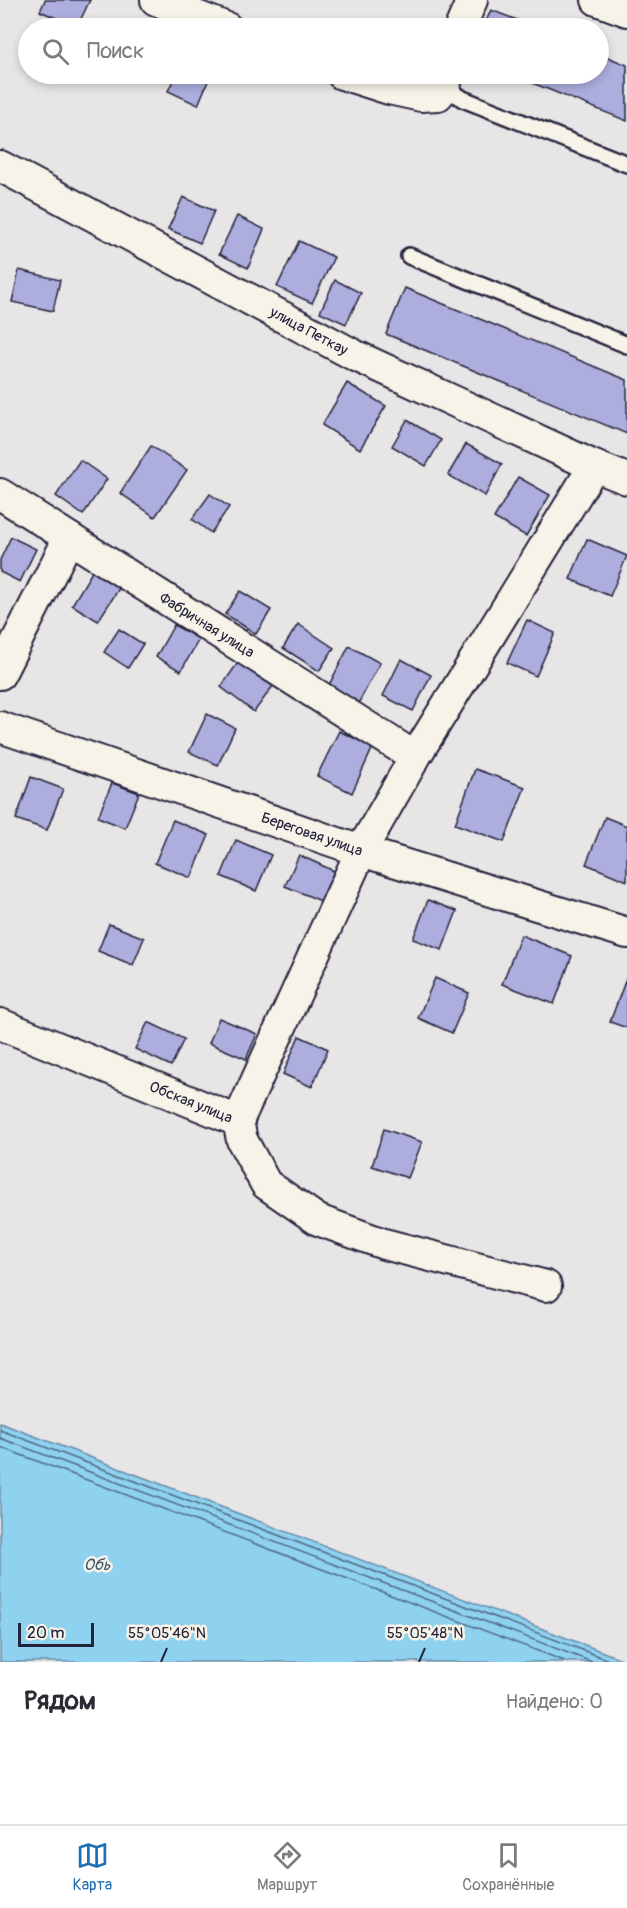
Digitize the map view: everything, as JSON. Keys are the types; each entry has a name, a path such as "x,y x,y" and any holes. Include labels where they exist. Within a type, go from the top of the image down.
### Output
{"street":[{"path":"156,0 202,18"},
{"path":"464,18 472,0"},
{"path":"597,0 627,11"},
{"path":"377,84 420,96 438,95 445,84"},
{"name":"улица Петкау","path":"0,166 354,354 594,466 627,479"},
{"path":"238,1121 361,851 414,757 594,466"},
{"name":"Фабричная улица","path":"0,494 414,757"},
{"path":"0,674 69,538"},
{"name":"Береговая улица","path":"0,727 361,851 627,933"},
{"name":"Обская улица","path":"0,1023 238,1121 242,1140 266,1185 318,1220 384,1244 546,1286"}],"lane":[{"path":"450,84 463,99 627,164"},
{"path":"410,256 627,345"}],"water":[{"name":"Обь","path":"0,1423 627,1661 627,1662 0,1662"}],"building":[{"path":"45,0 90,0 81,18 56,18 40,11"},
{"path":"491,10 512,18 487,18"},
{"path":"609,58 627,65 627,121 535,84 609,84"},
{"path":"171,84 207,84 198,105 168,91"},
{"path":"183,197 214,211 200,243 168,229"},
{"path":"237,216 264,229 248,268 219,254"},
{"path":"299,241 334,257 312,303 277,287"},
{"path":"19,270 60,280 53,311 12,302"},
{"path":"335,280 361,293 346,324 320,312"},
{"path":"405,288 627,380 627,434 386,334"},
{"path":"347,383 386,406 360,449 322,425"},
{"path":"407,420 441,440 426,466 392,446"},
{"path":"466,444 502,464 485,496 448,475"},
{"path":"151,446 187,470 155,517 120,493"},
{"path":"80,460 107,479 83,515 56,496"},
{"path":"518,477 550,495 526,536 494,518"},
{"path":"210,494 229,507 211,533 192,519"},
{"path":"11,537 36,549 20,582 0,572 0,560"},
{"path":"587,539 627,556 610,596 570,579"},
{"path":"93,570 120,587 98,621 72,605"},
{"path":"240,591 271,610 256,634 225,614"},
{"path":"527,620 555,633 536,676 507,663"},
{"path":"298,624 334,648 319,671 283,648"},
{"path":"174,625 199,639 181,671 156,657"},
{"path":"119,629 143,644 128,668 104,652"},
{"path":"349,646 380,663 358,704 328,687"},
{"path":"401,659 431,675 413,711 383,696"},
{"path":"239,661 273,686 254,712 221,687"},
{"path":"207,714 235,728 218,765 189,752"},
{"path":"339,731 373,747 352,793 317,776"},
{"path":"475,769 525,787 504,842 455,824"},
{"path":"31,777 63,789 47,830 16,819"},
{"path":"112,783 139,793 125,828 98,817"},
{"path":"605,817 627,826 627,881 586,864"},
{"path":"173,820 209,835 191,878 155,863"},
{"path":"236,840 271,855 256,891 221,876"},
{"path":"299,855 334,871 321,901 285,886"},
{"path":"428,900 457,911 442,950 413,939"},
{"path":"109,924 144,938 133,965 98,951"},
{"path":"521,935 572,956 554,1004 502,984"},
{"path":"627,976 627,1028 610,1022"},
{"path":"435,978 469,993 452,1033 418,1018"},
{"path":"219,1018 257,1034 246,1059 209,1043"},
{"path":"148,1022 184,1039 171,1066 135,1049"},
{"path":"299,1036 328,1049 312,1087 283,1074"},
{"path":"384,1129 422,1142 408,1178 372,1166"}]}
